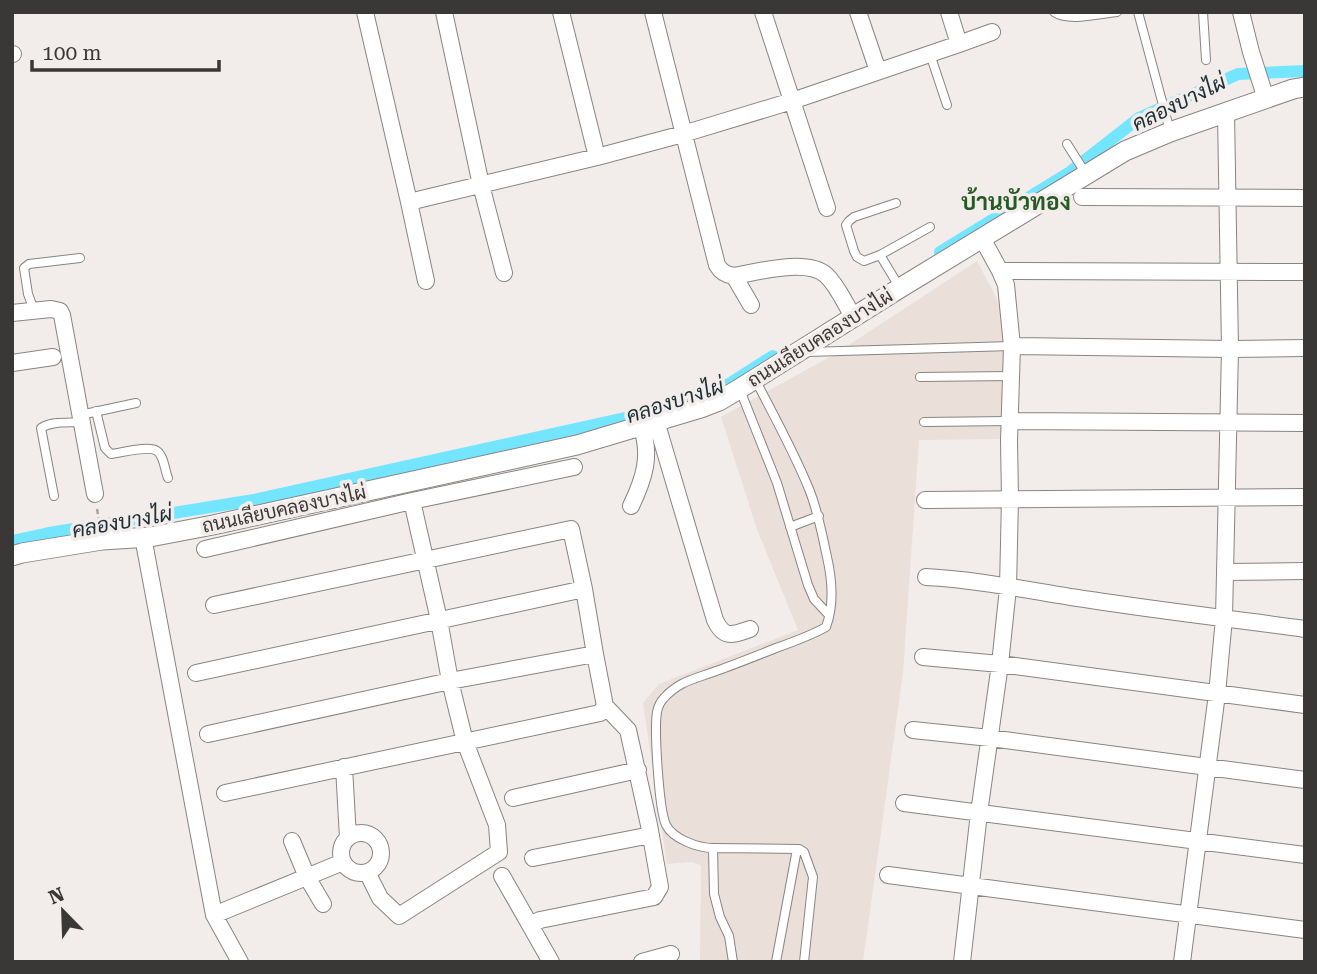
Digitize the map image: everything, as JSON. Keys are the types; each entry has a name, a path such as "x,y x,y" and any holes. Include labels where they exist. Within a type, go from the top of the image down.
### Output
{"street":[{"path":"444,12 481,186 505,273"},
{"path":"561,12 597,157"},
{"path":"653,12 718,265 724,273 734,276 796,267 809,267 820,271 833,284 851,314"},
{"path":"763,12 827,208"},
{"path":"858,12 878,71"},
{"path":"949,12 959,44"},
{"path":"1241,12 1263,90"},
{"path":"369,14 426,281"},
{"path":"409,202 683,134 792,101 992,32"},
{"name":"ถนนเลียบคลองบางไผ่","path":"12,556 213,525 563,448 701,408 719,401 747,384 899,285 982,239 1084,171 1125,151 1168,124 1226,113 1263,90 1305,87"},
{"path":"1182,962 1217,694 1224,618 1230,349 1226,113"},
{"path":"1082,197 1305,198"},
{"path":"962,962 1008,588 1012,346 1006,285 982,239"},
{"path":"1000,271 1305,272"},
{"path":"734,276 751,305"},
{"path":"12,313 51,309 60,311 62,315 86,416 96,502"},
{"path":"1012,346 1305,348"},
{"path":"12,363 52,357"},
{"path":"1010,421 1305,423"},
{"path":"631,506 648,458 645,436 649,424"},
{"path":"649,424 715,620 720,630 727,634 750,629"},
{"path":"205,548 574,467"},
{"path":"925,500 1305,497"},
{"path":"367,872 380,898 400,916 499,852 496,825 466,742 450,681 412,501"},
{"path":"214,605 571,529 605,706 628,730 660,887 654,897 540,920 530,925"},
{"path":"143,537 214,915 240,962"},
{"path":"1226,572 1305,571"},
{"path":"926,577 987,582 1008,588 1305,629"},
{"path":"195,673 584,589"},
{"path":"208,734 450,681 595,654"},
{"path":"923,657 1000,664 1305,705"},
{"path":"225,793 600,713 605,706"},
{"path":"913,730 1305,780"},
{"path":"344,767 348,838 342,849 343,862 353,871 367,872 377,864 381,851 379,845 372,836 366,834 348,838"},
{"path":"513,798 638,771"},
{"path":"904,803 1305,855"},
{"path":"533,858 651,835"},
{"path":"292,841 307,877 323,904"},
{"path":"214,915 343,862"},
{"path":"888,875 1305,930"},
{"path":"502,876 551,962"},
{"path":"642,962 671,954"}],"lane":[{"path":"1054,12 1059,16 1070,17 1116,12"},
{"path":"1138,12 1168,124"},
{"path":"1203,12 1206,60"},
{"path":"930,54 947,105"},
{"path":"1068,144 1084,171"},
{"path":"897,203 849,220 846,225 854,251 861,261 881,257 930,227"},
{"path":"881,257 899,285"},
{"path":"34,310 28,294 24,268 29,264 80,258"},
{"path":"797,352 1012,346"},
{"path":"920,377 1012,376"},
{"path":"747,384 809,488 831,576 828,621 826,627 820,630 685,681 661,700 657,710 656,728 661,795 666,824 673,833 703,848 797,849 804,852 813,877 804,962"},
{"path":"747,384 808,585 814,598 828,614"},
{"path":"54,496 41,428 136,403"},
{"path":"86,416 111,454 149,448 157,451 162,457 167,478"},
{"path":"924,422 1010,421"},
{"path":"790,527 818,516"},
{"path":"713,848 714,894 729,936 733,962"},
{"path":"776,962 797,849"}],"path":[{"path":"96,502 101,531"}],"shaded area":[{"path":"977,261 1004,317 1005,439 919,440 903,673 863,962 700,962 701,865 691,862 667,864 643,703 659,684 798,630 758,532 721,417 835,354"}],"waterway":[{"name":"คลองบางไผ่","path":"940,252 1070,172 1139,118 1238,74 1305,71"},
{"name":"คลองบางไผ่","path":"12,541 254,500 625,418 721,389 773,356"}],"district":[{"name":"บ้านบัวทอง","path":"1016,202"}]}
